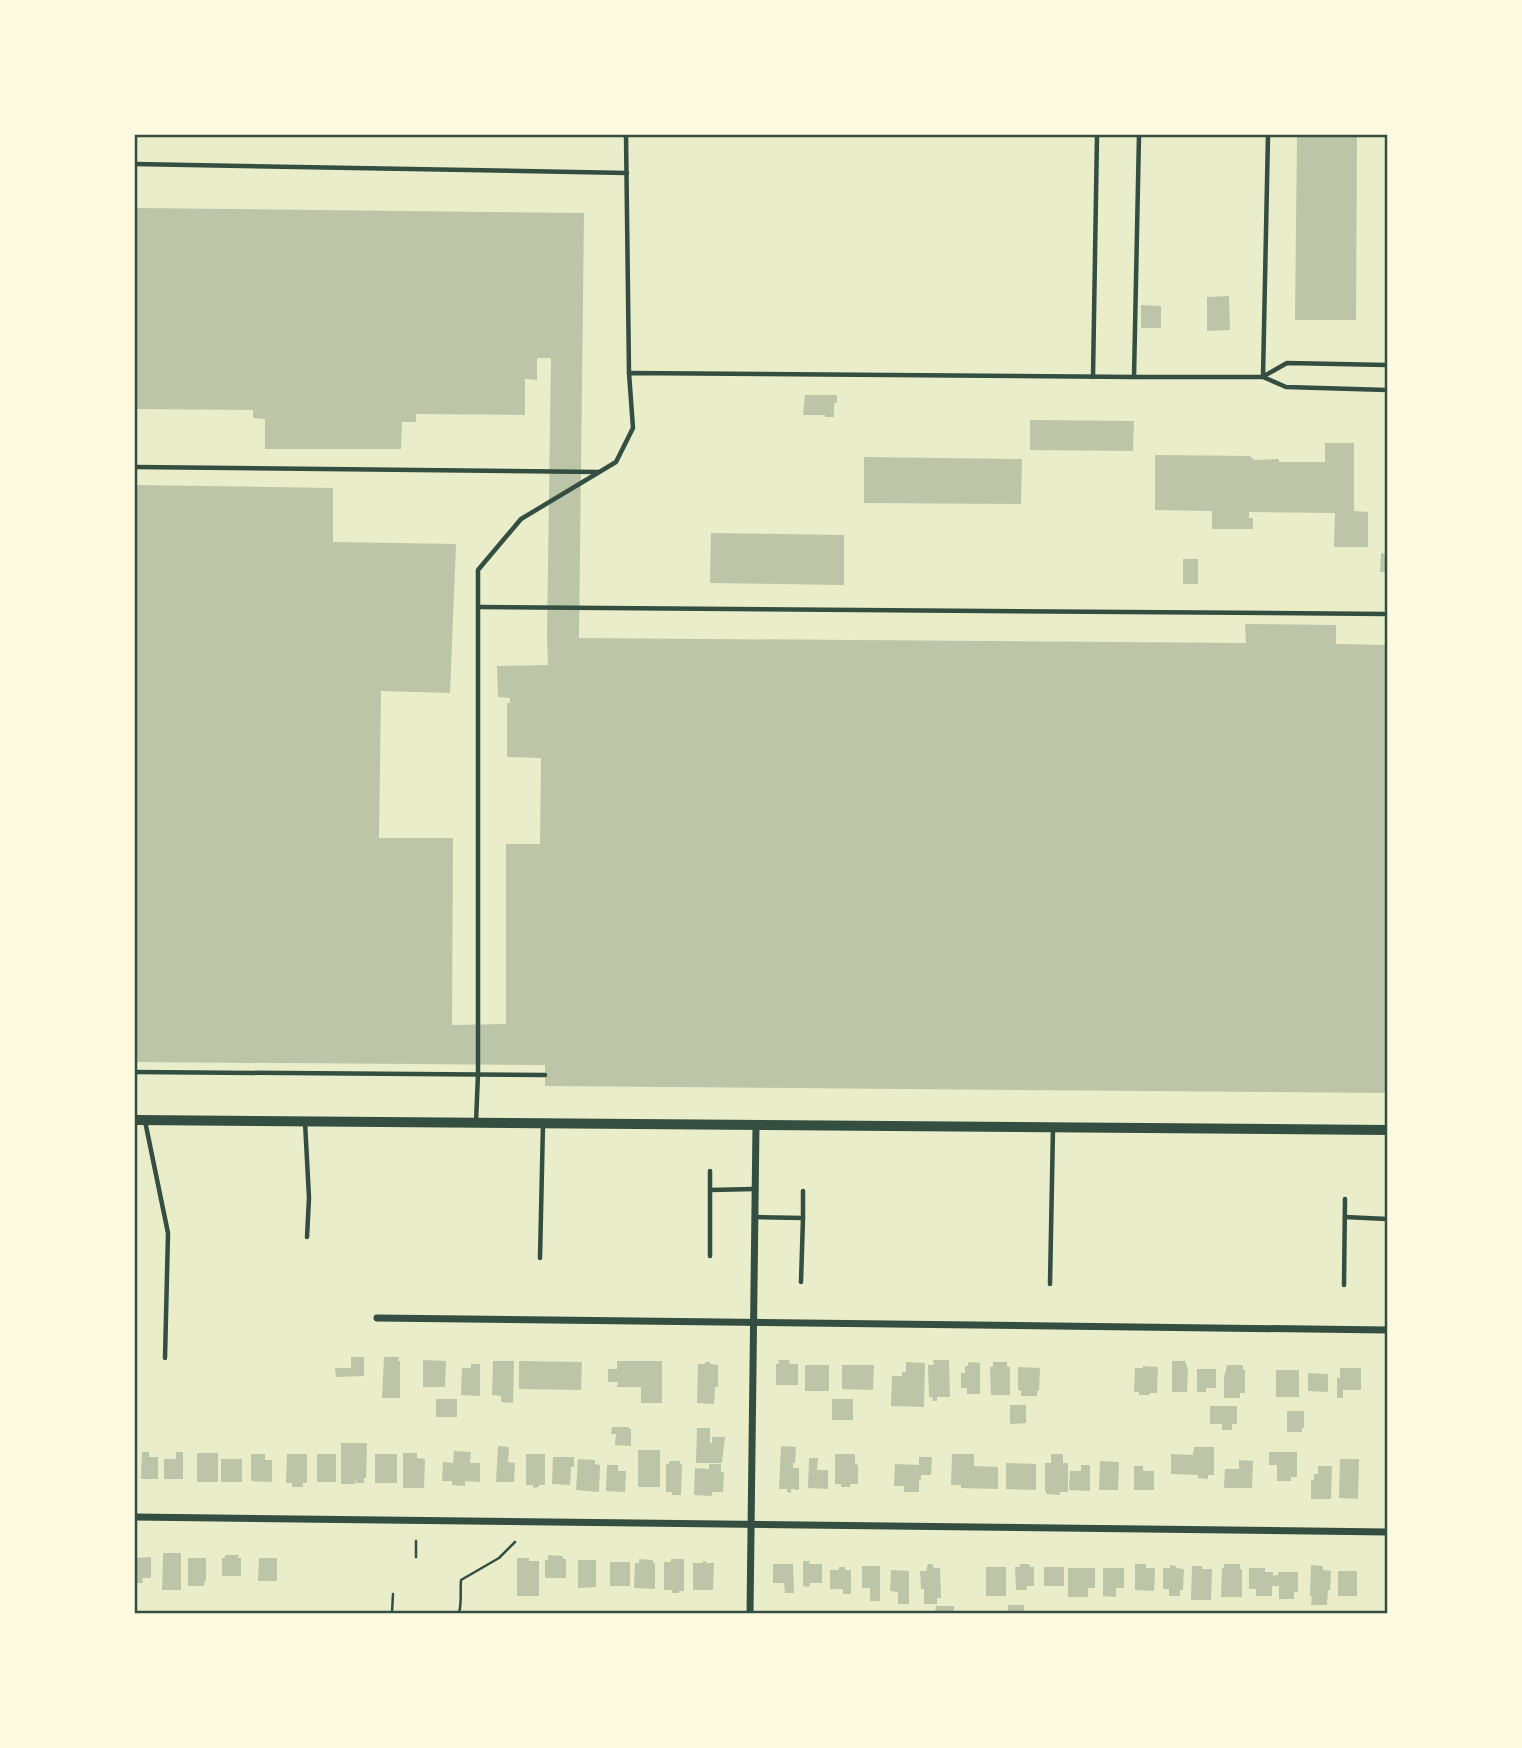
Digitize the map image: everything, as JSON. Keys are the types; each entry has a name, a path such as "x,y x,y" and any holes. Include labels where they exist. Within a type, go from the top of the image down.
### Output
{"street":[{"path":"140,1120 1387,1130"},
{"path":"750,1613 755,1125"},
{"path":"377,1318 1387,1330"},
{"path":"135,1517 1387,1532"}],"lane":[{"path":"476,1123 478,569 521,519 616,462 633,428 629,373 626,135"},
{"path":"1093,377 1097,135"},
{"path":"1134,377 1139,135"},
{"path":"1263,377 1268,135"},
{"path":"135,164 627,173"},
{"path":"1263,377 1287,363 1387,365"},
{"path":"629,373 1263,377 1286,387 1387,390"},
{"path":"135,467 600,472"},
{"path":"478,607 1387,614"},
{"path":"135,1072 545,1075"},
{"path":"140,1120 168,1233 165,1358"},
{"path":"305,1121 309,1198 307,1237"},
{"path":"540,1258 543,1123"},
{"path":"1050,1284 1053,1127"},
{"path":"710,1171 710,1256"},
{"path":"710,1190 755,1189"},
{"path":"801,1282 803,1191"},
{"path":"1344,1285 1345,1199"},
{"path":"755,1217 803,1218"},
{"path":"1345,1217 1387,1219"}],"path":[{"path":"416,1541 416,1557"},
{"path":"459,1613 462,1604 461,1580 499,1558 515,1542"},
{"path":"392,1613 393,1594"}],"building":[{"path":"1297,135 1357,135 1356,320 1295,320"},
{"path":"135,208 584,213 579,638 1246,643 1245,624 1336,625 1336,644 1387,645 1387,1093 545,1086 545,1065 135,1062 135,485 333,488 333,542 456,544 450,693 381,691 379,838 453,838 452,1025 506,1024 506,844 540,844 541,758 507,757 507,703 510,703 510,698 498,697 497,666 548,665 551,358 537,358 537,380 525,379 525,415 416,414 416,422 402,422 401,449 265,449 265,419 253,418 253,410 135,409"},
{"path":"1229,296 1230,330 1207,331 1207,297"},
{"path":"1141,305 1161,306 1161,328 1141,328"},
{"path":"805,395 837,395 834,417 803,415"},
{"path":"1030,420 1134,421 1133,451 1030,450"},
{"path":"1325,443 1354,443 1354,511 1368,512 1368,547 1334,547 1335,513 1249,512 1249,518 1253,518 1253,529 1212,529 1212,511 1155,510 1155,455 1250,456 1254,460 1279,459 1279,462 1325,462"},
{"path":"864,457 1022,459 1021,504 864,503"},
{"path":"711,533 844,535 844,585 710,583"},
{"path":"1381,553 1387,554 1387,572 1380,572"},
{"path":"1183,559 1198,559 1198,584 1183,584"},
{"path":"351,1357 364,1357 364,1376 336,1377 335,1368 351,1368"},
{"path":"384,1357 399,1357 400,1398 382,1398"},
{"path":"423,1360 446,1361 445,1387 423,1387"},
{"path":"778,1360 789,1360 790,1364 798,1364 798,1385 776,1385"},
{"path":"933,1360 949,1360 950,1397 937,1397 937,1401 929,1397 928,1365 934,1365"},
{"path":"493,1361 514,1361 513,1403 501,1402 501,1396 492,1395"},
{"path":"519,1361 582,1362 581,1390 519,1389"},
{"path":"617,1361 662,1361 662,1403 641,1403 641,1387 617,1387 618,1382 608,1382 608,1369 617,1369"},
{"path":"1172,1361 1185,1361 1188,1370 1187,1392 1172,1392"},
{"path":"705,1362 718,1365 718,1387 715,1387 714,1404 697,1403 698,1364"},
{"path":"906,1362 925,1363 924,1407 891,1406 892,1376 902,1376 902,1372 906,1372"},
{"path":"968,1362 980,1363 980,1394 967,1394 967,1388 961,1388 961,1373 965,1373"},
{"path":"993,1362 1007,1362 1007,1367 1010,1367 1010,1395 991,1395 990,1367 993,1367"},
{"path":"471,1364 480,1364 480,1396 461,1395 462,1368 471,1368"},
{"path":"805,1365 829,1365 829,1391 805,1391"},
{"path":"842,1365 874,1365 873,1390 842,1389"},
{"path":"1227,1365 1243,1365 1243,1370 1245,1369 1245,1393 1240,1393 1240,1398 1224,1398"},
{"path":"1018,1367 1040,1368 1037,1396 1021,1396 1021,1391 1018,1390"},
{"path":"1158,1367 1157,1393 1139,1395 1139,1392 1134,1392 1135,1368"},
{"path":"1340,1368 1361,1368 1361,1390 1343,1390 1343,1398 1337,1398"},
{"path":"1197,1369 1216,1369 1216,1388 1197,1392"},
{"path":"1276,1370 1299,1370 1299,1397 1276,1397"},
{"path":"1308,1373 1328,1374 1328,1392 1308,1391"},
{"path":"436,1399 457,1399 457,1417 436,1417"},
{"path":"832,1399 853,1399 853,1420 832,1420"},
{"path":"1010,1405 1026,1405 1026,1423 1010,1424"},
{"path":"1210,1406 1237,1406 1237,1424 1232,1424 1232,1430 1222,1430 1222,1424 1210,1424"},
{"path":"1287,1411 1304,1411 1302,1432 1287,1432"},
{"path":"612,1427 631,1429 631,1446 615,1445 616,1434 611,1434"},
{"path":"697,1428 710,1428 710,1443 712,1437 725,1437 722,1463 696,1463"},
{"path":"341,1443 367,1443 364,1483 356,1483 356,1477 355,1484 341,1484"},
{"path":"498,1446 509,1447 508,1462 515,1463 514,1482 496,1482"},
{"path":"781,1446 796,1447 793,1468 799,1468 799,1490 791,1489 791,1493 787,1492 787,1489 779,1489"},
{"path":"1194,1447 1214,1447 1214,1475 1208,1475 1208,1479 1198,1478 1198,1475 1171,1474 1171,1454 1193,1455"},
{"path":"638,1450 660,1450 660,1487 638,1487"},
{"path":"454,1451 471,1452 470,1463 480,1463 480,1482 465,1481 465,1486 452,1485 452,1481 442,1481 443,1462 453,1463"},
{"path":"142,1452 149,1452 149,1457 158,1457 158,1479 141,1479"},
{"path":"176,1452 183,1452 183,1479 164,1479 164,1459 176,1459"},
{"path":"1269,1452 1297,1452 1297,1477 1291,1477 1291,1481 1277,1481 1277,1465 1269,1465"},
{"path":"197,1453 218,1453 218,1482 197,1482"},
{"path":"403,1453 417,1453 417,1458 425,1459 424,1488 403,1488"},
{"path":"251,1454 265,1454 265,1460 272,1460 272,1482 251,1481"},
{"path":"287,1454 307,1454 307,1483 303,1483 303,1487 292,1487 292,1483 286,1483"},
{"path":"317,1454 336,1454 336,1482 317,1482"},
{"path":"375,1454 397,1454 397,1483 375,1483"},
{"path":"526,1454 545,1454 545,1485 533,1488 533,1485 526,1485"},
{"path":"835,1454 855,1454 858,1484 841,1487 841,1484 835,1484"},
{"path":"952,1454 974,1454 974,1466 998,1467 998,1489 961,1488 961,1485 951,1485"},
{"path":"1051,1454 1063,1454 1063,1463 1068,1463 1068,1492 1060,1492 1060,1495 1046,1494 1045,1491 1045,1463 1051,1463"},
{"path":"553,1457 574,1457 570,1485 552,1484"},
{"path":"919,1457 932,1457 931,1475 921,1475 919,1492 904,1492 904,1486 894,1486 895,1464 919,1465"},
{"path":"809,1458 818,1458 817,1470 828,1470 828,1489 808,1488"},
{"path":"221,1459 242,1459 242,1482 221,1482"},
{"path":"578,1459 595,1460 595,1464 600,1465 599,1492 576,1490"},
{"path":"1340,1459 1359,1459 1358,1499 1339,1498"},
{"path":"1239,1460 1253,1461 1252,1488 1224,1488 1225,1469 1239,1469"},
{"path":"669,1461 680,1461 682,1464 681,1495 666,1492 666,1464 669,1464"},
{"path":"1100,1461 1119,1462 1118,1490 1099,1490"},
{"path":"1006,1463 1036,1464 1036,1490 1006,1489"},
{"path":"709,1464 721,1464 721,1472 724,1472 723,1492 712,1492 712,1496 694,1495 695,1468 709,1469"},
{"path":"607,1465 618,1465 618,1471 626,1471 625,1492 606,1491"},
{"path":"1081,1465 1090,1465 1090,1491 1069,1490 1070,1471 1081,1471"},
{"path":"1134,1466 1143,1466 1143,1471 1154,1471 1154,1490 1134,1490"},
{"path":"1318,1466 1332,1466 1331,1499 1311,1499 1311,1480 1314,1480 1314,1474 1318,1474"},
{"path":"163,1553 181,1553 181,1590 162,1590"},
{"path":"225,1555 239,1555 241,1576 222,1576 222,1558 225,1558"},
{"path":"548,1555 563,1556 563,1559 566,1559 566,1578 545,1578 545,1560 548,1560"},
{"path":"151,1557 151,1578 142,1578 143,1583 135,1583 135,1558"},
{"path":"188,1558 206,1558 204,1586 188,1586"},
{"path":"259,1558 277,1558 277,1581 258,1581"},
{"path":"517,1558 539,1561 539,1596 517,1596"},
{"path":"639,1559 653,1560 655,1563 655,1589 634,1588 635,1563 639,1563"},
{"path":"671,1559 684,1559 684,1591 679,1593 664,1590 664,1562 671,1562"},
{"path":"578,1560 596,1560 596,1587 578,1588"},
{"path":"803,1561 822,1564 822,1583 803,1586"},
{"path":"610,1562 630,1562 630,1586 610,1586"},
{"path":"693,1563 714,1563 713,1590 693,1590"},
{"path":"773,1564 793,1564 794,1593 785,1593 784,1583 773,1583"},
{"path":"928,1564 940,1568 941,1598 937,1598 937,1604 924,1604 920,1571 926,1571"},
{"path":"1020,1564 1034,1567 1034,1586 1027,1586 1027,1590 1016,1590 1015,1567 1020,1567"},
{"path":"1135,1564 1146,1564 1146,1568 1155,1568 1154,1591 1135,1590"},
{"path":"1224,1564 1240,1564 1242,1597 1221,1597"},
{"path":"1170,1565 1184,1569 1180,1596 1169,1596 1169,1589 1163,1589 1163,1568 1170,1568"},
{"path":"1311,1565 1323,1566 1323,1570 1331,1571 1327,1605 1311,1605"},
{"path":"862,1566 880,1566 880,1601 870,1601 870,1588 862,1588"},
{"path":"1192,1566 1212,1569 1211,1600 1191,1600"},
{"path":"839,1567 851,1570 851,1594 843,1594 843,1589 830,1589 830,1570 839,1570"},
{"path":"986,1567 1006,1567 1006,1596 986,1596"},
{"path":"1044,1567 1064,1567 1064,1586 1044,1586"},
{"path":"1068,1568 1095,1568 1095,1588 1088,1588 1088,1597 1068,1597"},
{"path":"1103,1568 1124,1568 1124,1588 1116,1588 1116,1597 1103,1596"},
{"path":"1249,1568 1265,1568 1265,1572 1273,1572 1273,1576 1278,1575 1278,1572 1298,1572 1298,1592 1294,1592 1294,1599 1279,1599 1279,1586 1272,1586 1272,1596 1256,1596 1256,1589 1249,1589"},
{"path":"891,1570 909,1571 909,1604 898,1604 898,1592 890,1591"},
{"path":"1338,1571 1357,1571 1357,1596 1338,1596"},
{"path":"1008,1605 1024,1605 1024,1613 1008,1613"},
{"path":"936,1606 954,1606 954,1613 935,1613"}]}
